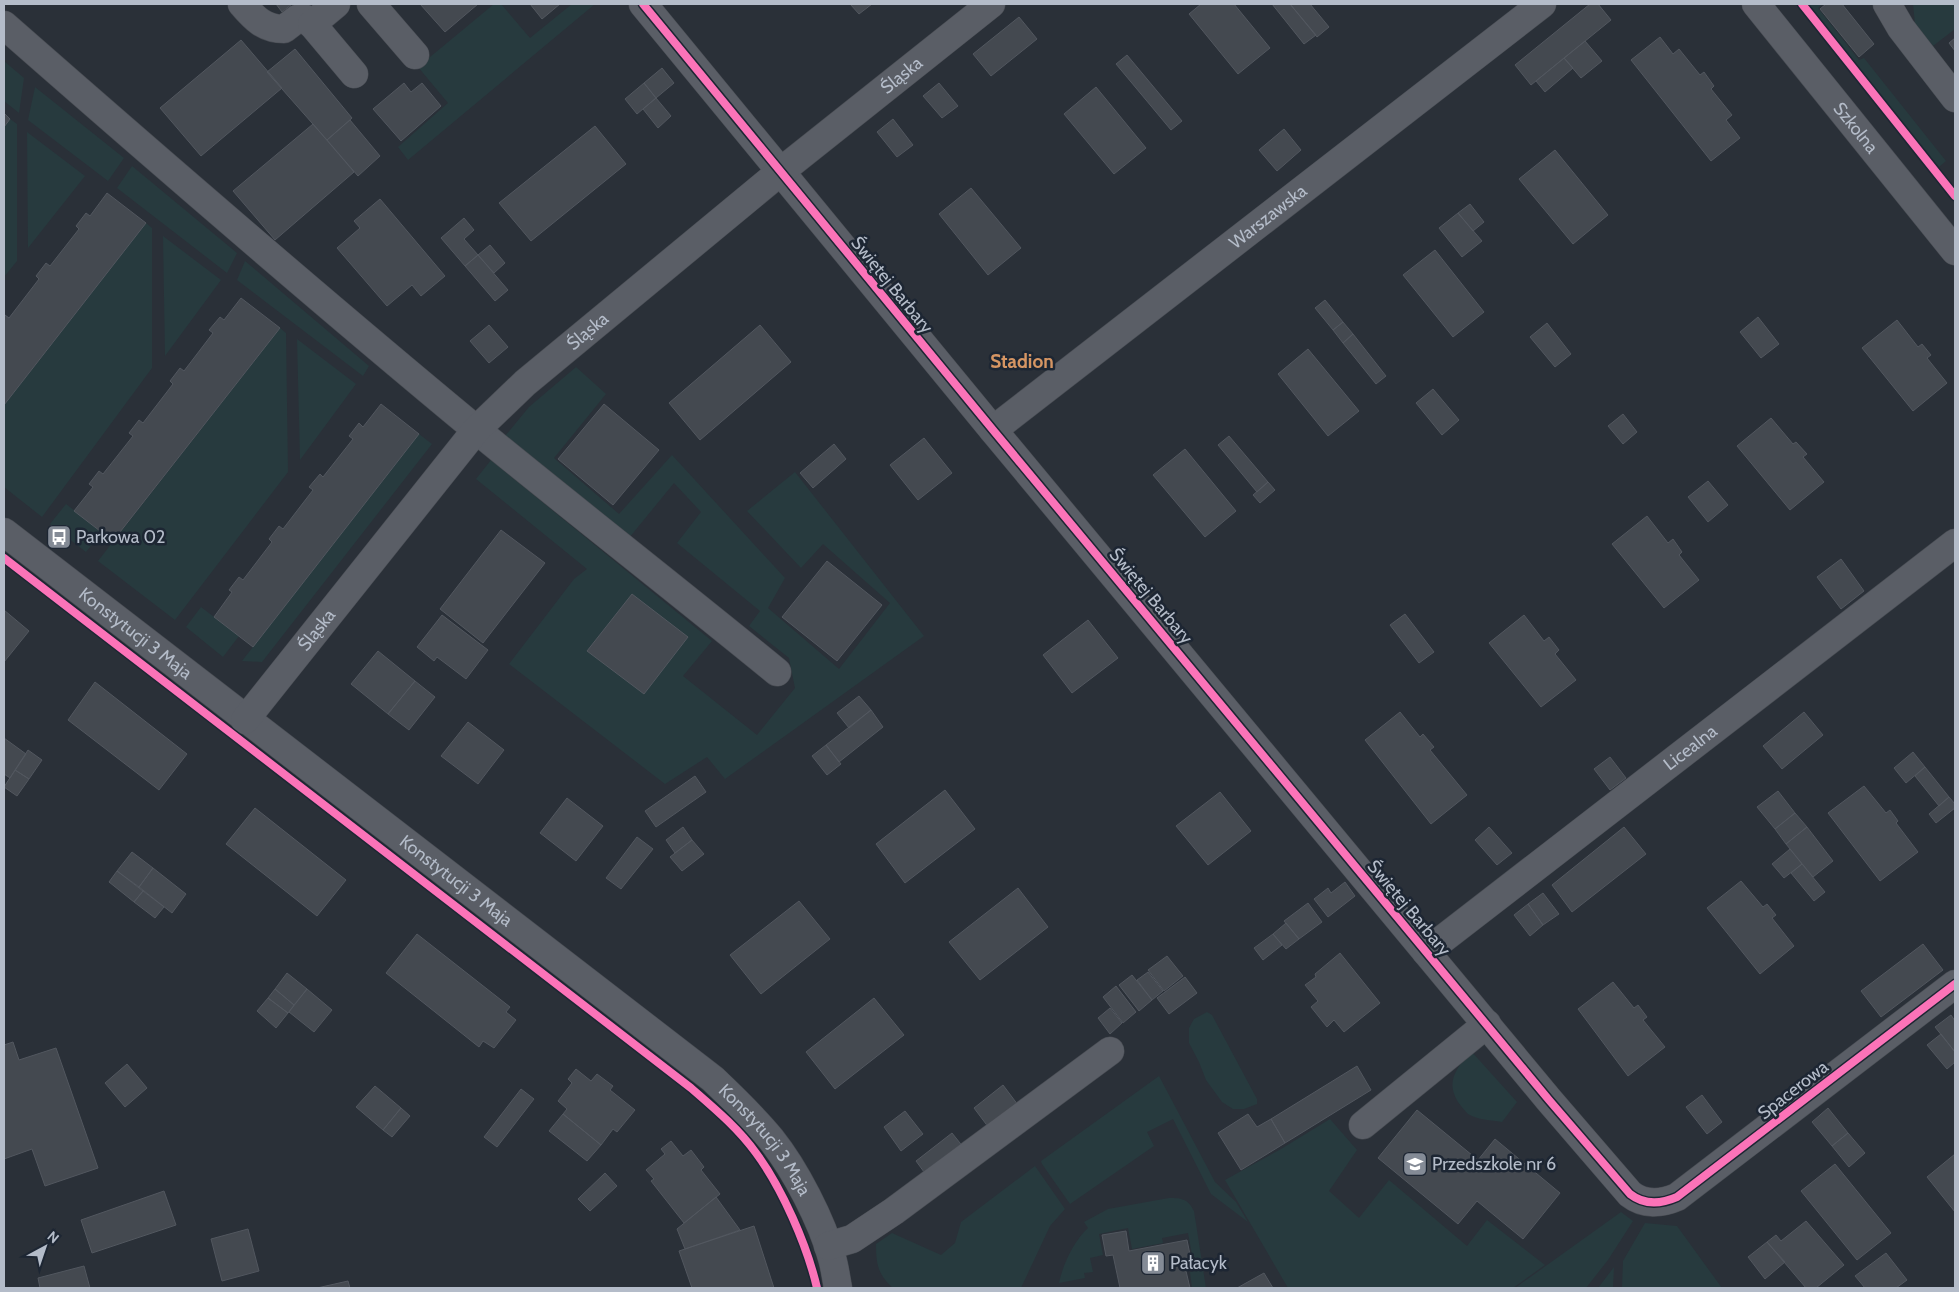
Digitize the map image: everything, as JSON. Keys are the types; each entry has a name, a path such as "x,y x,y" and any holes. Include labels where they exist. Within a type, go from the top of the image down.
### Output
{"street":[{"path":"242,4 258,21 266,26 284,29 302,17 312,24 354,74"},
{"path":"312,24 336,4"},
{"path":"371,4 415,55"},
{"name":"Świętej Barbary","path":"643,4 993,430 1549,1100 1630,1194 1642,1202"},
{"name":"Śląska","path":"245,720 476,430 525,383 560,353 780,172 991,4"},
{"name":"Warszawska","path":"993,430 1542,4"},
{"name":"Szkolna","path":"1756,4 1955,251"},
{"path":"1887,4 1901,28 1955,98"},
{"path":"4,25 250,240 476,430 777,672"},
{"name":"Konstytucji 3 Maja","path":"4,532 712,1079 750,1115 772,1140 789,1164 816,1216 828,1246 838,1288"},
{"name":"Licealna","path":"1426,952 1955,543"},
{"name":"Spacerowa","path":"1642,1202 1660,1202 1677,1197 1955,984"},
{"path":"1364,1125 1487,1024"},
{"path":"828,1246 852,1239 894,1211 1110,1051"}],"green space":[{"path":"494,4 501,4 530,38 572,4 595,4 408,160 398,147 448,103 418,67"},
{"path":"1808,4 1822,4 1818,8 1859,60 1864,58 1946,161 1939,167"},
{"path":"1913,4 1955,4 1955,29 1933,46 1915,24"},
{"path":"4,61 24,78 19,113 4,101"},
{"path":"35,87 124,158 108,181 28,120"},
{"path":"10,119 17,124 17,261 4,277 4,127"},
{"path":"27,132 85,176 28,248 28,247"},
{"path":"132,166 237,253 227,273 117,188"},
{"path":"146,223 152,228 152,368 42,517 4,487 4,405"},
{"path":"163,236 221,280 165,356"},
{"path":"245,261 369,366 363,376 237,280"},
{"path":"280,328 286,333 288,472 175,620 98,561"},
{"path":"297,339 356,384 300,460"},
{"path":"576,367 606,394 554,458 619,514 672,455 785,578 768,608 839,669 890,603 823,544 801,568 747,511 795,472 924,636 725,779 707,757 665,784 509,664 574,579 587,569 476,479 491,460 712,641 683,676 757,735 795,688 789,658 749,626 760,611 677,543 701,512 674,483 629,538 505,436 529,407"},
{"path":"419,434 432,444 262,662 242,661"},
{"path":"66,504 102,532 86,552 50,524"},
{"path":"201,607 239,636 223,657 186,627"},
{"path":"1207,1012 1212,1015 1257,1099 1257,1104 1244,1109 1233,1109 1222,1102 1206,1080 1189,1043 1189,1028 1194,1019"},
{"path":"1471,1051 1517,1102 1502,1122 1480,1119 1468,1114 1454,1094 1454,1075"},
{"path":"1159,1076 1215,1182 1236,1202 1248,1222 1211,1194 1173,1119 1147,1132 1154,1146 1070,1204 1042,1164 1041,1161"},
{"path":"1330,1119 1357,1150 1329,1191 1359,1218 1389,1180 1467,1246 1487,1220 1545,1265 1513,1288 1288,1288 1225,1180"},
{"path":"1035,1166 1065,1209 1050,1226 1021,1288 893,1288 881,1274 877,1263 876,1244 892,1233 941,1255 955,1243 961,1222"},
{"path":"1169,1198 1184,1200 1194,1211 1206,1288 1192,1288 1190,1272 1195,1271 1188,1233 1162,1238 1163,1243 1132,1249 1128,1228 1099,1234 1103,1255 1090,1258 1093,1272 1084,1273 1085,1278 1059,1283 1070,1253 1078,1239 1088,1228 1084,1222 1108,1209"},
{"path":"1621,1212 1633,1221 1608,1260 1586,1288 1515,1288"},
{"path":"1645,1223 1677,1226 1722,1288 1622,1288 1623,1261"},
{"path":"1614,1267 1613,1288 1598,1288"}],"building":[{"path":"276,4 292,4 282,12"},
{"path":"420,4 478,4 445,32"},
{"path":"530,4 560,4 542,19"},
{"path":"850,4 872,4 859,14"},
{"path":"1201,4 1234,4 1270,48 1238,74 1189,14"},
{"path":"1272,4 1290,4 1316,35 1304,44"},
{"path":"1290,4 1310,4 1329,27 1317,37"},
{"path":"1590,4 1598,4 1611,20 1531,85 1515,65"},
{"path":"1826,4 1842,4 1874,44 1859,57 1820,9"},
{"path":"1019,17 1037,39 991,76 973,54"},
{"path":"1660,37 1673,54 1679,49 1700,75 1704,72 1714,86 1711,89 1732,115 1726,120 1740,138 1711,161 1631,60"},
{"path":"1955,38 1955,51 1949,43"},
{"path":"241,40 282,88 201,156 160,108"},
{"path":"1585,41 1602,61 1581,78 1564,58"},
{"path":"295,49 352,118 327,140 267,72"},
{"path":"1127,55 1182,121 1171,130 1116,64"},
{"path":"1564,58 1573,68 1545,92 1536,81"},
{"path":"662,68 674,83 656,98 644,83"},
{"path":"404,83 411,92 422,83 441,106 401,141 373,109"},
{"path":"644,83 656,98 637,114 625,99"},
{"path":"939,83 958,106 942,118 923,96"},
{"path":"1096,87 1146,148 1114,174 1064,114"},
{"path":"656,98 671,116 658,128 643,109"},
{"path":"4,113 10,119 4,127"},
{"path":"893,119 913,145 897,157 877,132"},
{"path":"350,120 380,156 358,176 327,140"},
{"path":"313,124 354,172 275,240 233,191"},
{"path":"595,126 626,164 531,241 499,203"},
{"path":"1284,129 1301,150 1277,171 1259,150"},
{"path":"1555,150 1608,215 1573,244 1519,179"},
{"path":"971,188 1021,248 988,275 939,214"},
{"path":"107,193 146,223 4,405 4,317 5,315 9,318 39,279 36,276 46,263 50,266 79,229 76,226 86,213 90,216"},
{"path":"380,199 445,276 421,296 412,285 387,306 337,248 360,228 354,221"},
{"path":"1470,204 1484,222 1473,231 1458,213"},
{"path":"1458,213 1482,241 1462,257 1439,228"},
{"path":"464,218 474,230 464,239 478,255 465,266 441,238"},
{"path":"490,245 505,263 494,273 478,255"},
{"path":"1435,250 1484,312 1453,337 1403,275"},
{"path":"478,255 508,290 495,301 465,266"},
{"path":"241,298 280,328 113,541 74,511 93,487 89,484 99,471 103,474 133,436 129,433 139,420 143,423 173,384 170,381 180,368 184,371 213,333 209,330 220,317 224,320"},
{"path":"1325,300 1343,322 1333,330 1315,308"},
{"path":"1758,317 1779,344 1761,358 1740,332"},
{"path":"1897,320 1918,347 1922,344 1931,355 1927,358 1947,383 1913,411 1862,348"},
{"path":"1343,322 1353,334 1343,343 1333,330"},
{"path":"1547,323 1571,354 1555,367 1530,337"},
{"path":"489,325 508,347 489,363 470,341"},
{"path":"760,325 791,362 700,440 669,403"},
{"path":"1353,334 1386,376 1376,384 1343,343"},
{"path":"1308,349 1359,411 1328,436 1278,374"},
{"path":"1433,389 1459,420 1442,435 1416,403"},
{"path":"381,404 419,434 253,647 214,617 232,592 229,590 239,577 243,580 272,542 269,539 279,526 283,529 313,490 309,487 320,474 323,477 353,439 349,436 359,423 363,427"},
{"path":"604,404 659,450 613,505 558,459"},
{"path":"1623,414 1637,432 1623,444 1608,426"},
{"path":"1771,418 1793,444 1796,442 1807,454 1803,457 1824,482 1790,510 1737,446"},
{"path":"1229,436 1268,482 1257,492 1218,445"},
{"path":"924,438 952,473 918,500 890,465"},
{"path":"834,444 846,459 813,488 800,473"},
{"path":"1185,449 1236,511 1205,537 1153,475"},
{"path":"1708,481 1728,505 1708,522 1688,497"},
{"path":"1268,482 1275,490 1260,503 1253,495"},
{"path":"1647,516 1668,543 1673,539 1682,552 1679,555 1699,580 1664,608 1612,544"},
{"path":"501,530 545,563 483,643 440,609"},
{"path":"1841,559 1864,591 1841,609 1817,577"},
{"path":"827,561 882,605 837,661 782,617"},
{"path":"632,594 688,637 644,694 587,651"},
{"path":"4,610 29,631 4,662"},
{"path":"1405,614 1434,652 1419,663 1390,625"},
{"path":"442,615 488,650 466,679 437,657 434,661 417,647"},
{"path":"1524,615 1544,641 1549,637 1559,650 1555,654 1576,680 1541,707 1489,643"},
{"path":"1088,620 1118,658 1072,693 1043,655"},
{"path":"378,651 415,681 388,714 351,684"},
{"path":"415,681 435,697 409,730 388,714"},
{"path":"95,682 187,754 159,790 68,720"},
{"path":"859,696 871,710 849,728 837,713"},
{"path":"871,710 883,727 839,762 826,745"},
{"path":"1400,712 1420,737 1423,734 1434,747 1430,750 1467,795 1431,824 1365,740"},
{"path":"1804,712 1823,735 1782,769 1763,746"},
{"path":"468,722 504,750 478,784 441,756"},
{"path":"4,738 26,754 10,778 4,774"},
{"path":"826,745 841,764 827,775 812,756"},
{"path":"28,750 42,760 29,779 15,770"},
{"path":"1913,752 1925,767 1906,783 1894,768"},
{"path":"1610,757 1626,778 1610,790 1594,769"},
{"path":"1925,767 1949,797 1939,806 1915,776"},
{"path":"15,770 29,779 17,796 4,787"},
{"path":"695,776 706,792 656,827 645,811"},
{"path":"1864,786 1886,813 1890,810 1898,821 1896,823 1918,852 1880,881 1828,813"},
{"path":"945,790 975,829 905,883 876,844"},
{"path":"1778,791 1795,813 1775,829 1757,807"},
{"path":"1220,792 1251,831 1208,865 1176,826"},
{"path":"1949,797 1955,804 1955,808 1936,823 1929,814"},
{"path":"567,798 603,826 576,861 540,833"},
{"path":"255,808 346,880 317,916 226,844"},
{"path":"1795,813 1807,827 1786,844 1775,829"},
{"path":"683,827 692,840 675,853 666,840"},
{"path":"1489,827 1512,853 1497,865 1475,840"},
{"path":"1624,827 1646,854 1572,912 1552,885"},
{"path":"1807,827 1833,861 1813,877 1786,844"},
{"path":"637,837 653,849 621,889 606,878"},
{"path":"692,840 704,854 682,871 670,857"},
{"path":"1790,849 1802,864 1784,878 1772,864"},
{"path":"132,852 153,868 139,887 117,871"},
{"path":"1802,864 1825,892 1814,901 1791,873"},
{"path":"153,868 186,894 172,913 139,887"},
{"path":"117,871 143,891 134,902 109,882"},
{"path":"1741,881 1763,907 1767,904 1776,915 1772,918 1794,946 1760,974 1707,908"},
{"path":"1345,882 1355,896 1328,917 1314,899 1328,888 1331,893"},
{"path":"1018,888 1048,927 980,980 949,942"},
{"path":"143,891 164,907 155,918 134,902"},
{"path":"1543,893 1559,914 1543,925 1528,904"},
{"path":"799,901 830,939 761,994 730,955"},
{"path":"1308,903 1322,922 1299,939 1284,921"},
{"path":"1528,904 1543,925 1530,936 1514,915"},
{"path":"1286,923 1299,939 1286,949 1273,934"},
{"path":"417,934 510,1007 506,1012 516,1020 494,1048 483,1041 479,1047 386,973"},
{"path":"1273,934 1282,945 1263,960 1254,948"},
{"path":"1923,944 1943,970 1881,1017 1861,991"},
{"path":"1340,953 1380,1003 1344,1032 1334,1020 1327,1027 1311,1007 1318,1001 1305,985 1316,977 1315,974"},
{"path":"1167,956 1183,976 1164,991 1148,970"},
{"path":"1148,972 1163,991 1152,1000 1137,980"},
{"path":"287,973 307,989 294,1005 275,989"},
{"path":"1132,975 1152,1000 1139,1011 1119,985"},
{"path":"1185,977 1197,993 1169,1014 1157,998"},
{"path":"1613,982 1634,1008 1638,1005 1647,1017 1643,1020 1665,1047 1628,1076 1578,1009"},
{"path":"1116,986 1136,1012 1123,1023 1103,997"},
{"path":"275,989 294,1005 288,1013 268,998"},
{"path":"307,989 332,1010 314,1032 289,1012"},
{"path":"268,998 288,1013 276,1028 257,1011"},
{"path":"874,998 904,1035 835,1089 806,1052"},
{"path":"1110,1008 1122,1023 1110,1034 1098,1018"},
{"path":"1951,1015 1955,1021 1955,1052 1935,1027"},
{"path":"1941,1034 1955,1052 1955,1062 1947,1069 1927,1045"},
{"path":"13,1042 19,1060 56,1048 98,1168 45,1186 32,1149 4,1159 4,1045"},
{"path":"127,1064 147,1088 125,1107 105,1083"},
{"path":"1357,1066 1371,1090 1285,1143 1271,1119"},
{"path":"576,1069 591,1081 597,1074 613,1086 610,1090 635,1110 617,1132 613,1129 601,1145 563,1114 567,1109 558,1101 572,1083 568,1079"},
{"path":"1003,1085 1018,1105 989,1128 974,1108"},
{"path":"375,1086 401,1108 383,1130 356,1107"},
{"path":"521,1089 534,1099 497,1147 484,1137"},
{"path":"1702,1095 1722,1122 1707,1134 1686,1107"},
{"path":"401,1108 410,1116 392,1137 383,1130"},
{"path":"1828,1108 1848,1133 1832,1146 1812,1122"},
{"path":"1417,1110 1478,1160 1495,1139 1560,1193 1523,1239 1477,1201 1458,1224 1378,1158"},
{"path":"905,1111 923,1134 901,1151 884,1127"},
{"path":"563,1114 601,1145 587,1161 549,1131"},
{"path":"1248,1114 1257,1127 1271,1119 1285,1143 1241,1170 1218,1133"},
{"path":"952,1133 964,1148 927,1176 916,1161"},
{"path":"1848,1133 1865,1153 1849,1167 1832,1146"},
{"path":"671,1141 683,1156 691,1150 704,1167 701,1170 720,1194 684,1223 651,1181 654,1179 646,1170 665,1154 661,1149"},
{"path":"1955,1154 1955,1212 1927,1177"},
{"path":"1835,1164 1891,1233 1857,1260 1801,1191"},
{"path":"605,1173 617,1186 590,1211 578,1199"},
{"path":"164,1191 176,1225 92,1253 81,1220"},
{"path":"716,1197 740,1230 685,1249 677,1229"},
{"path":"1806,1221 1844,1265 1816,1288 1806,1288 1767,1242 1776,1235 1781,1241"},
{"path":"754,1226 774,1288 692,1288 679,1251"},
{"path":"248,1229 259,1271 222,1281 211,1239"},
{"name":"Pałacyk","path":"1126,1231 1129,1251 1187,1240 1193,1269 1186,1271 1190,1288 1120,1288 1113,1255 1106,1256 1102,1235"},
{"path":"1767,1242 1785,1262 1765,1279 1748,1257"},
{"path":"1886,1253 1907,1280 1896,1288 1865,1288 1855,1276"},
{"path":"84,1266 90,1288 40,1288 38,1278"},
{"path":"1264,1273 1273,1288 1237,1288"},
{"path":"348,1281 350,1288 317,1288"}],"cycle path":[{"path":"643,4 993,430 1549,1100 1635,1198 1647,1202 1659,1202 1677,1197 1955,984"},
{"path":"1802,4 1955,196"},
{"path":"4,558 691,1088 717,1111 749,1144 766,1167 793,1218 813,1271 817,1288"}],"place":[{"name":"Parkowa 02","path":"59,537"},
{"name":"Przedszkole nr 6","path":"1415,1164"},
{"name":"Pałacyk","path":"1153,1263"}],"district":[{"name":"Stadion","path":"1022,361"}]}
